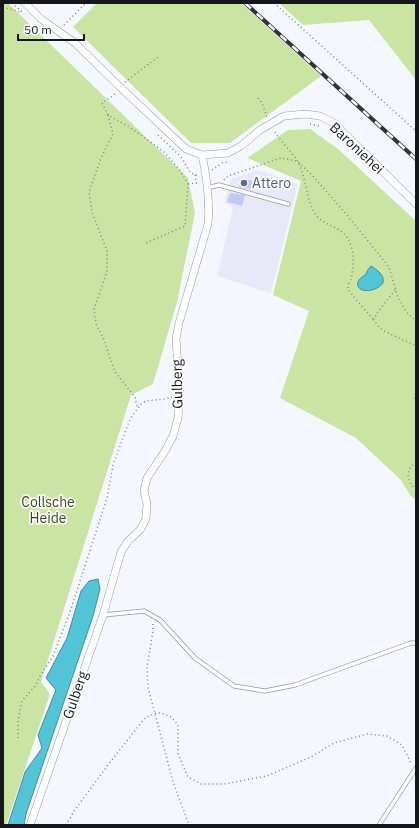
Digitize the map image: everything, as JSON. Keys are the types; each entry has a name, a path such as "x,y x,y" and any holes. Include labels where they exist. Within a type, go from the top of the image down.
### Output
{"street":[{"path":"25,3 41,19 75,43 120,88 186,149 202,155"},
{"name":"Baroniehei","path":"202,155 228,153 241,146 270,123 284,116 305,114 320,116 334,123 416,204"},
{"name":"Gulberg","path":"30,825 103,615 121,552 128,541 140,530 146,519 147,504 144,491 146,478 166,451 173,436 178,418 180,395 176,339 178,323 208,224 209,212 206,174 202,155"}],"lane":[{"path":"207,188 218,185 288,204"},
{"path":"103,615 144,611 160,620 195,658 234,686 265,691 295,685 411,643 416,643"},
{"path":"379,825 415,770"}],"path":[{"path":"58,30 86,3"},
{"path":"274,3 416,131"},
{"path":"3,7 22,12"},
{"path":"137,408 135,397 115,372 104,340 96,324 94,309 107,271 107,251 92,212 89,192 101,158 113,134 108,115 102,103 115,93 126,81 158,57"},
{"path":"258,98 262,103 270,123"},
{"path":"108,115 131,128 164,152 179,169 188,184 185,226 146,243"},
{"name":"Baroniehei","path":"304,122 323,127"},
{"path":"279,128 274,131 283,144 347,214 389,267 398,298 408,314 416,321"},
{"path":"218,185 228,176 281,158 298,161"},
{"path":"206,174 222,163 230,161"},
{"path":"298,161 311,205 316,214 322,221 340,229 347,236 351,246 354,262 348,288 350,293 384,331 416,346"},
{"path":"195,175 196,183"},
{"path":"188,184 196,183 207,188"},
{"path":"374,320 377,313 395,290"},
{"path":"18,738 18,721 22,702 36,685 53,656 107,498 113,465 130,418 137,408 146,401 180,395"},
{"path":"416,395 414,396 416,401"},
{"path":"416,462 409,470 407,475 416,490"},
{"path":"152,616 153,630 147,668 148,687 173,782 189,825"},
{"path":"66,825 74,811 111,761 146,718 156,713 161,713 170,717 178,725 178,754 188,777 201,784 224,784 267,776 311,757 334,743 368,734 387,736 402,745 415,770"}],"shaded area":[{"path":"259,170 298,184 271,293 217,276 233,207 224,203 231,179"}],"green space":[{"name":"Collsche Heide","path":"3,3 8,3 188,178 195,213 177,302 153,384 131,395 41,682 50,694 6,825 3,825"},
{"path":"97,3 241,3 321,76 230,143 191,143 73,27"},
{"path":"279,3 416,3 416,80 369,20 303,25"},
{"path":"310,129 338,149 416,221 416,500 410,495 400,479 356,438 280,398 309,311 273,295 301,181 247,158 288,130"}],"water":[{"path":"371,266 382,275 383,283 375,289 361,290 358,284 359,280 366,274"},
{"path":"98,579 100,589 93,616 26,814 24,825 8,825 25,772 42,748 38,735 56,690 46,678 67,638 81,591 89,581"}],"building":[{"path":"242,178 253,181 251,189 239,187"},
{"path":"230,193 245,195 242,206 227,202"}],"railway":[{"path":"245,3 416,159"}],"place":[{"name":"Attero","path":"244,183"}]}
